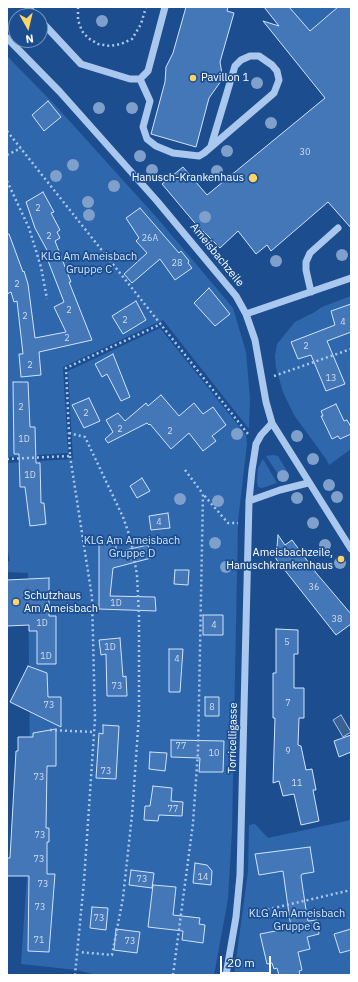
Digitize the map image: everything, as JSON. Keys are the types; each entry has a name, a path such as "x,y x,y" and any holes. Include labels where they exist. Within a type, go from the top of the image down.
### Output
{"street":[{"path":"48,29 81,64 130,79 140,79 148,71 165,7"},
{"name":"Ameisbachzeile","path":"7,38 60,92 194,243 236,296 246,314 255,340 266,402 272,423 308,483 351,549"},
{"path":"140,79 150,101 143,128 147,139 156,146 173,153 193,156 204,153 274,93 279,80 277,71 266,60 259,56 250,56 241,60 235,66 211,146"},
{"path":"311,292 306,270 306,262 310,252 338,228"},
{"path":"246,314 351,278"},
{"name":"Torricelligasse","path":"226,975 236,917 242,809 249,501 256,444 261,435 272,423"},
{"path":"249,501 280,490 308,483"}],"path":[{"path":"78,7 78,20 82,31 88,38 98,44 110,46 121,44 132,39 141,24 146,7"},
{"path":"7,131 249,434"},
{"path":"7,155 21,148"},
{"path":"7,181 29,228 41,266 47,299"},
{"path":"75,975 79,952 94,732 96,726 92,597 70,456 66,368 161,324"},
{"path":"274,376 351,349"},
{"path":"69,433 86,437 123,517 131,540 137,575 139,617 139,715 132,815 122,898 112,955 79,952"},
{"path":"7,459 70,456"},
{"path":"184,470 228,523 240,523 249,529"},
{"path":"173,975 193,823 198,751 203,494"},
{"path":"50,730 94,732"},
{"path":"236,917 351,890"}],"green space":[{"path":"289,7 338,7 310,31"},
{"name":"KLG Am Ameisbach Gruppe C","path":"7,56 55,105 158,219 233,308 246,352 250,399 249,429 163,320 63,367 68,453 7,457"},
{"path":"351,296 351,449 329,465 294,415 283,392 276,368 275,356 277,344 295,322 322,307"},
{"name":"KLG Am Ameisbach Gruppe D","path":"160,328 246,435 247,444 238,521 232,830 228,899 214,975 97,975 77,970 21,964 27,876 30,763 28,573 7,572 7,562 10,561 7,546 7,463 73,459 68,371"},
{"path":"266,456 278,456 288,473 286,481 283,482"},
{"path":"263,459 277,483 262,488 258,487 257,482 258,468"},
{"name":"KLG Am Ameisbach Gruppe G","path":"351,820 351,975 234,975 248,871 249,825 255,824 268,838"}],"shaded area":[{"path":"341,715 351,732 343,737 333,720"}],"building":[{"name":"Pavillon 1","path":"186,7 228,7 227,11 234,13 220,62 222,74 221,81 209,98 196,147 151,134 165,82 166,67 173,53"},
{"path":"264,7 289,7 310,31 338,7 351,7 351,228 328,202 271,251 267,245 256,254 238,231 220,248 194,222 162,184 183,167 207,195 325,98 263,21 279,26"},
{"path":"48,101 61,117 44,131 32,115"},
{"path":"43,192 54,212 51,213 60,230 57,232 60,238 55,241 71,282 69,282 92,340 39,352 41,375 21,377 19,354 23,354 17,301 14,302 11,292 7,294 7,234 9,234 28,284 35,338 66,332 54,307 64,302 45,253 48,252 35,228 26,202"},
{"path":"140,208 179,253 181,251 189,261 188,263 192,268 175,280 160,259 132,283 124,274 147,253 136,241 139,238 126,218"},
{"path":"209,288 230,314 215,326 194,303"},
{"path":"136,301 146,320 123,334 112,316"},
{"path":"351,304 351,332 327,341 345,384 326,391 311,355 298,359 291,342 335,325 331,311"},
{"path":"113,354 130,397 121,401 107,374 102,377 95,364"},
{"path":"13,382 28,382 30,427 35,427 36,463 40,463 41,503 44,503 46,524 30,526 25,487 20,487 19,454 14,454"},
{"path":"161,395 179,416 194,403 203,414 213,407 226,425 212,436 216,441 203,451 189,433 171,449 150,424 149,425 147,423 108,443 105,439 113,432 106,420 118,413 125,421 146,403 148,406"},
{"path":"89,398 100,421 84,428 72,405"},
{"path":"336,404 344,421 347,420 351,427 351,434 340,439 338,436 332,439 321,416 323,416 321,411"},
{"path":"142,478 150,491 137,498 130,486"},
{"path":"168,513 170,528 151,530 149,516"},
{"path":"278,535 285,545 292,540 317,574 351,614 351,624 336,635 276,559"},
{"path":"116,543 116,552 148,545 151,558 113,568 110,596 155,597 156,611 99,609 99,544"},
{"path":"175,570 189,570 188,585 174,584"},
{"path":"49,578 49,616 56,616 56,664 37,664 37,631 29,631 29,625 7,626 7,580"},
{"path":"203,615 223,615 223,635 203,635"},
{"path":"276,629 298,630 298,654 294,654 294,688 304,688 304,718 299,718 298,745 301,746 306,770 312,769 316,790 313,790 319,821 301,825 294,794 283,796 279,781 273,783 275,718 273,718 273,673 276,673"},
{"path":"120,638 123,677 126,676 127,696 107,696 106,654 101,655 99,640"},
{"path":"169,649 183,649 180,692 169,692"},
{"path":"28,666 47,673 48,697 61,697 61,727 10,702"},
{"path":"205,697 219,697 219,716 205,716"},
{"path":"103,725 119,726 116,779 96,778 99,733 103,734"},
{"path":"56,729 56,766 47,766 46,828 49,828 49,842 47,842 47,874 55,874 49,952 28,951 29,876 7,876 7,858 10,858 16,751 18,751 18,737 33,737 33,733"},
{"path":"351,735 351,752 339,757 334,741"},
{"path":"171,740 224,741 223,772 199,772 200,758 171,757"},
{"path":"150,752 167,753 165,771 149,769"},
{"path":"153,786 172,788 171,801 183,802 182,816 159,815 158,821 144,820 145,806 150,806"},
{"path":"310,847 314,872 302,874 301,876 308,921 317,920 319,934 307,937 310,949 298,952 302,970 299,971 300,975 279,975 277,968 274,969 272,963 267,964 260,934 291,928 283,871 259,875 255,854"},
{"path":"195,863 207,865 212,871 211,885 193,883"},
{"path":"131,870 154,873 152,888 129,885"},
{"path":"153,885 176,887 173,915 200,918 199,924 205,925 203,943 182,940 183,931 148,927"},
{"path":"92,907 108,908 106,930 90,928"},
{"path":"116,929 140,932 137,953 114,950"},
{"path":"351,929 351,950 340,953 334,934"}],"place":[{"name":"Pavillon 1","path":"193,78"},
{"name":"Hanusch-Krankenhaus","path":"253,178"},
{"name":"Ameisbachzeile, Hanuschkrankenhaus","path":"341,559"},
{"name":"Schutzhaus Am Ameisbach","path":"16,602"}]}
